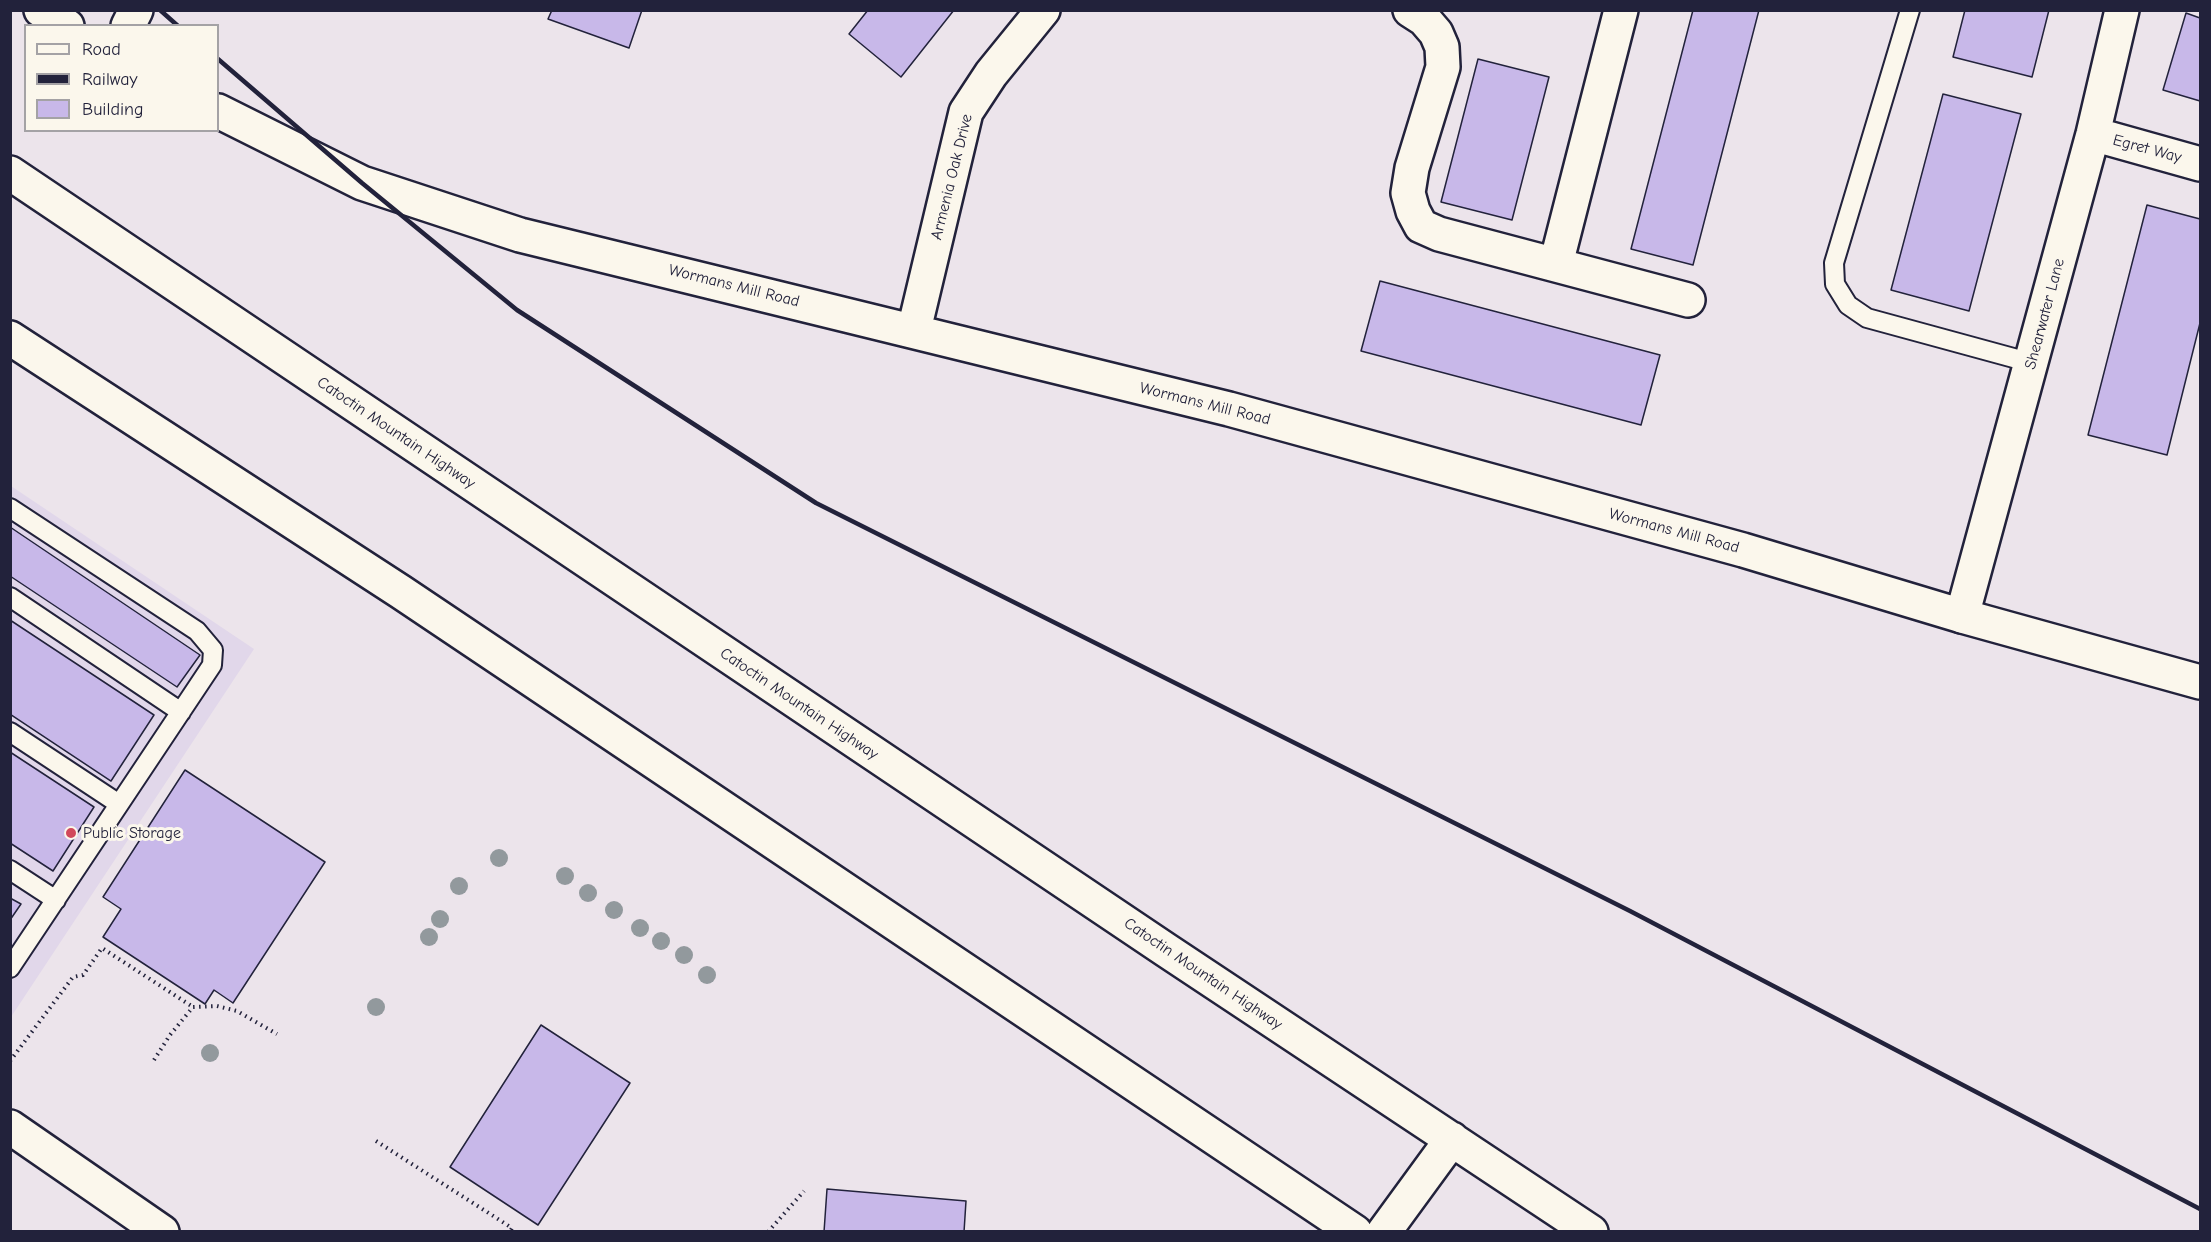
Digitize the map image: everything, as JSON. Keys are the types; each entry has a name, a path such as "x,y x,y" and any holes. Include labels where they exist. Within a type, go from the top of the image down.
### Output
{"main road":[{"path":"41,10 64,24"},
{"path":"129,24 136,10"},
{"name":"Armenia Oak Drive","path":"914,330 966,112 991,74 1043,10"},
{"path":"1410,10 1424,19 1436,33 1442,47 1443,67 1412,168 1408,194 1421,226 1439,234 1688,300"},
{"path":"1556,264 1622,10"},
{"name":"Shearwater Lane","path":"1962,616 2093,135 2122,10"},
{"name":"Wormans Mill Road","path":"219,112 362,183 520,235 914,330 1264,419 1743,550 1962,616 2200,682"},
{"name":"Egret Way","path":"2093,135 2200,164"},
{"name":"Catoctin Mountain Highway","path":"10,173 1591,1232"},
{"path":"10,338 411,599 1355,1232"},
{"path":"10,1127 162,1232"},
{"path":"1384,1232 1452,1139"}],"lane":[{"path":"1910,10 1834,263 1835,284 1848,305 1867,318 2032,363"},
{"path":"10,508 197,631 213,650 212,666 10,968"},
{"path":"10,597 181,712"},
{"path":"10,732 119,804"},
{"path":"10,870 56,900"}],"path":[{"path":"10,1061 73,977 83,975 102,948 193,1007 218,1006 237,1011 277,1034"},
{"path":"154,1060 170,1035 193,1007"},
{"path":"376,1141 512,1228 510,1232"},
{"path":"768,1232 804,1191"}],"shaded area":[{"name":"Public Storage","path":"11,486 254,649 11,1017"}],"building":[{"path":"552,10 642,10 629,48 548,19"},
{"path":"868,10 954,10 901,77 849,34"},
{"path":"1693,10 1759,10 1693,265 1631,249"},
{"path":"1965,10 2049,10 2032,77 1953,57"},
{"path":"2186,13 2200,18 2200,101 2163,90"},
{"path":"1478,59 1549,77 1512,220 1441,202"},
{"path":"1943,94 2021,114 1969,311 1891,290"},
{"path":"2147,205 2200,219 2200,323 2167,455 2088,435"},
{"path":"1380,281 1660,355 1641,425 1361,351"},
{"path":"10,527 200,655 177,687 10,576"},
{"path":"10,620 154,715 111,781 10,714"},
{"path":"10,752 94,807 53,871 10,843"},
{"path":"185,770 325,862 233,1003 214,990 205,1004 103,937 121,909 103,897"},
{"path":"10,898 21,904 10,920"},
{"path":"541,1025 630,1083 538,1225 450,1167"},
{"path":"827,1189 966,1201 964,1232 824,1232"}],"railway":[{"path":"160,10 176,24"},
{"path":"219,60 362,183 517,310 816,503 1630,911 2200,1209"}],"place":[{"name":"Public Storage","path":"71,833"}]}
